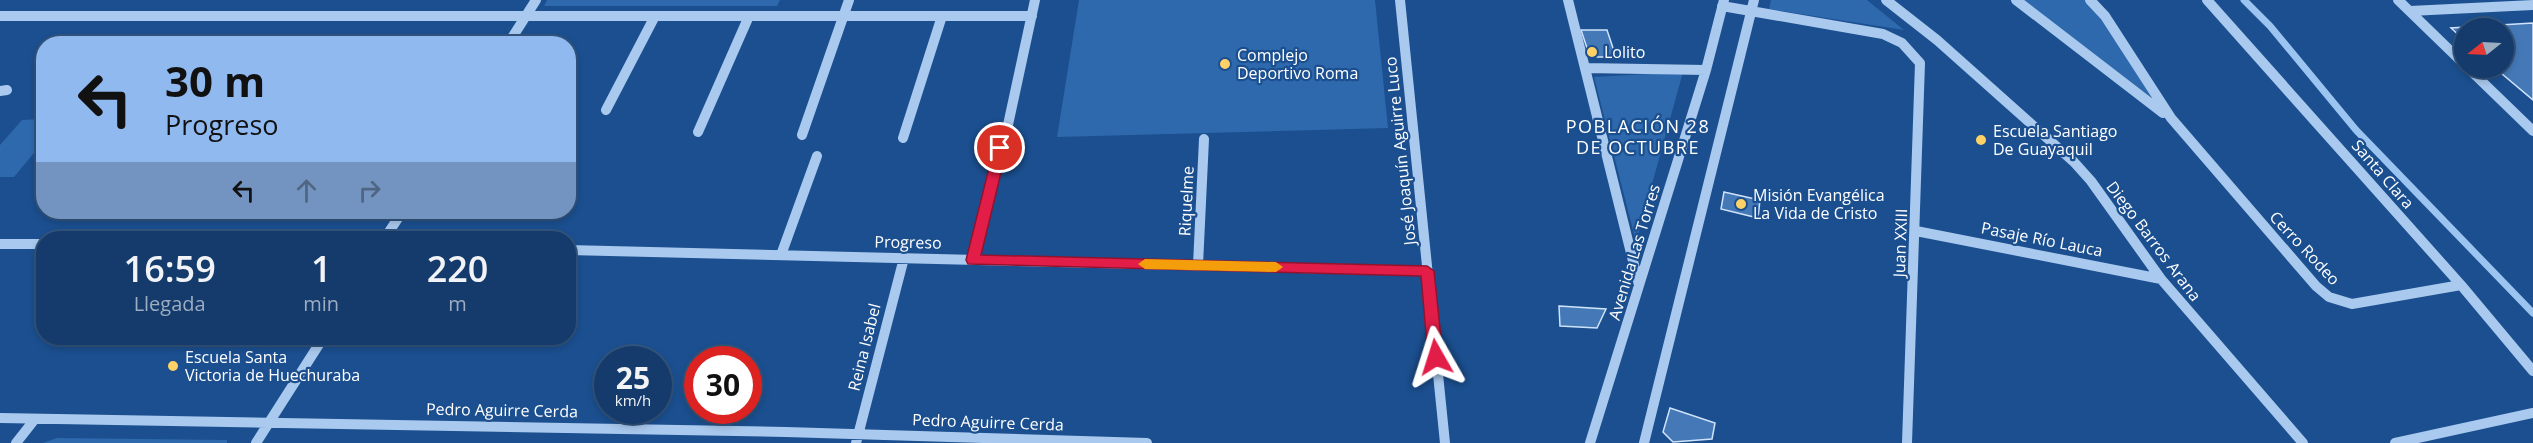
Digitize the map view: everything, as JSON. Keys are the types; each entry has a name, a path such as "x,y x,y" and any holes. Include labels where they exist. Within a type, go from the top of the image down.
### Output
{"street":[{"path":"513,36 536,0"},
{"path":"801,135 849,0"},
{"path":"1006,134 1035,0"},
{"name":"José Joaquín Aguirre Luco","path":"1400,0 1445,443"},
{"path":"1568,0 1639,285"},
{"path":"1644,443 1754,0"},
{"name":"Diego Barros Arana","path":"1886,0 1936,40 2074,162 2091,181 2161,279 2303,443"},
{"path":"2016,0 2171,118"},
{"path":"2090,0 2105,16 2171,118"},
{"name":"Santa Clara","path":"2207,0 2461,285 2533,371"},
{"path":"2398,0 2454,54"},
{"path":"1723,3 1750,11"},
{"name":"Avenida Las Torres","path":"1590,443 1706,70 1723,3"},
{"path":"2410,11 2533,5"},
{"name":"Juan XXIII","path":"1750,11 1883,34 1897,40 1918,59 1921,68 1916,231 1906,443"},
{"path":"0,16 1032,16"},
{"path":"606,110 655,16"},
{"path":"698,132 749,16"},
{"path":"903,138 942,16"},
{"path":"1585,69 1706,70"},
{"path":"2478,78 2533,131"},
{"name":"Cerro Rodeo","path":"2171,118 2316,286 2329,297 2352,304 2461,285"},
{"name":"Riquelme","path":"1198,265 1204,139"},
{"path":"973,260 1000,148"},
{"path":"781,255 817,156"},
{"name":"Pasaje Río Lauca","path":"1916,231 2161,279"},
{"path":"0,244 36,244"},
{"name":"Progreso","path":"576,250 1427,271"},
{"name":"Reina Isabel","path":"857,438 904,258"},
{"path":"256,443 319,345"},
{"path":"2395,443 2533,413"},
{"name":"Pedro Aguirre Cerda","path":"0,418 1147,443"},
{"path":"16,443 35,419"}],"shaded area":[{"path":"547,0 780,0 777,6 544,6"},
{"name":"Complejo Deportivo Roma","path":"1079,0 1375,0 1388,128 1057,137"},
{"path":"1771,0 1867,0 1904,30 1769,9"},
{"path":"2023,0 2086,0 2102,16 2156,101"},
{"path":"1683,72 1636,242 1594,77"},
{"path":"36,119 36,150 14,177 0,177 0,145 22,120"},
{"path":"57,438 227,440 227,443 43,443"}],"building":[{"path":"2533,23 2533,100 2507,78 2514,78 2514,24"},
{"path":"1581,30 1607,30 1616,57 1597,57 1588,51"},
{"name":"Misión Evangélica La Vida de Cristo","path":"1724,192 1760,200 1758,218 1721,209"},
{"path":"1559,306 1606,309 1597,328 1560,326"},
{"path":"1670,408 1715,423 1712,439 1673,442 1663,432"}],"waterway":[{"path":"2244,0 2270,26 2356,130 2533,313"}],"slow traffic":[{"path":"1145,264 1276,267"}],"place":[{"name":"Lolito","path":"1592,52"},
{"name":"Complejo Deportivo Roma","path":"1225,64"},
{"name":"Escuela Santiago De Guayaquil","path":"1981,140"},
{"name":"Misión Evangélica La Vida de Cristo","path":"1741,204"},
{"name":"Escuela Santa Victoria de Huechuraba","path":"173,366"}],"district":[{"name":"POBLACIÓN 28 DE OCTUBRE","path":"1638,137"}],"route":[{"path":"1000,148 973,260 1427,271 1436,357"}]}
